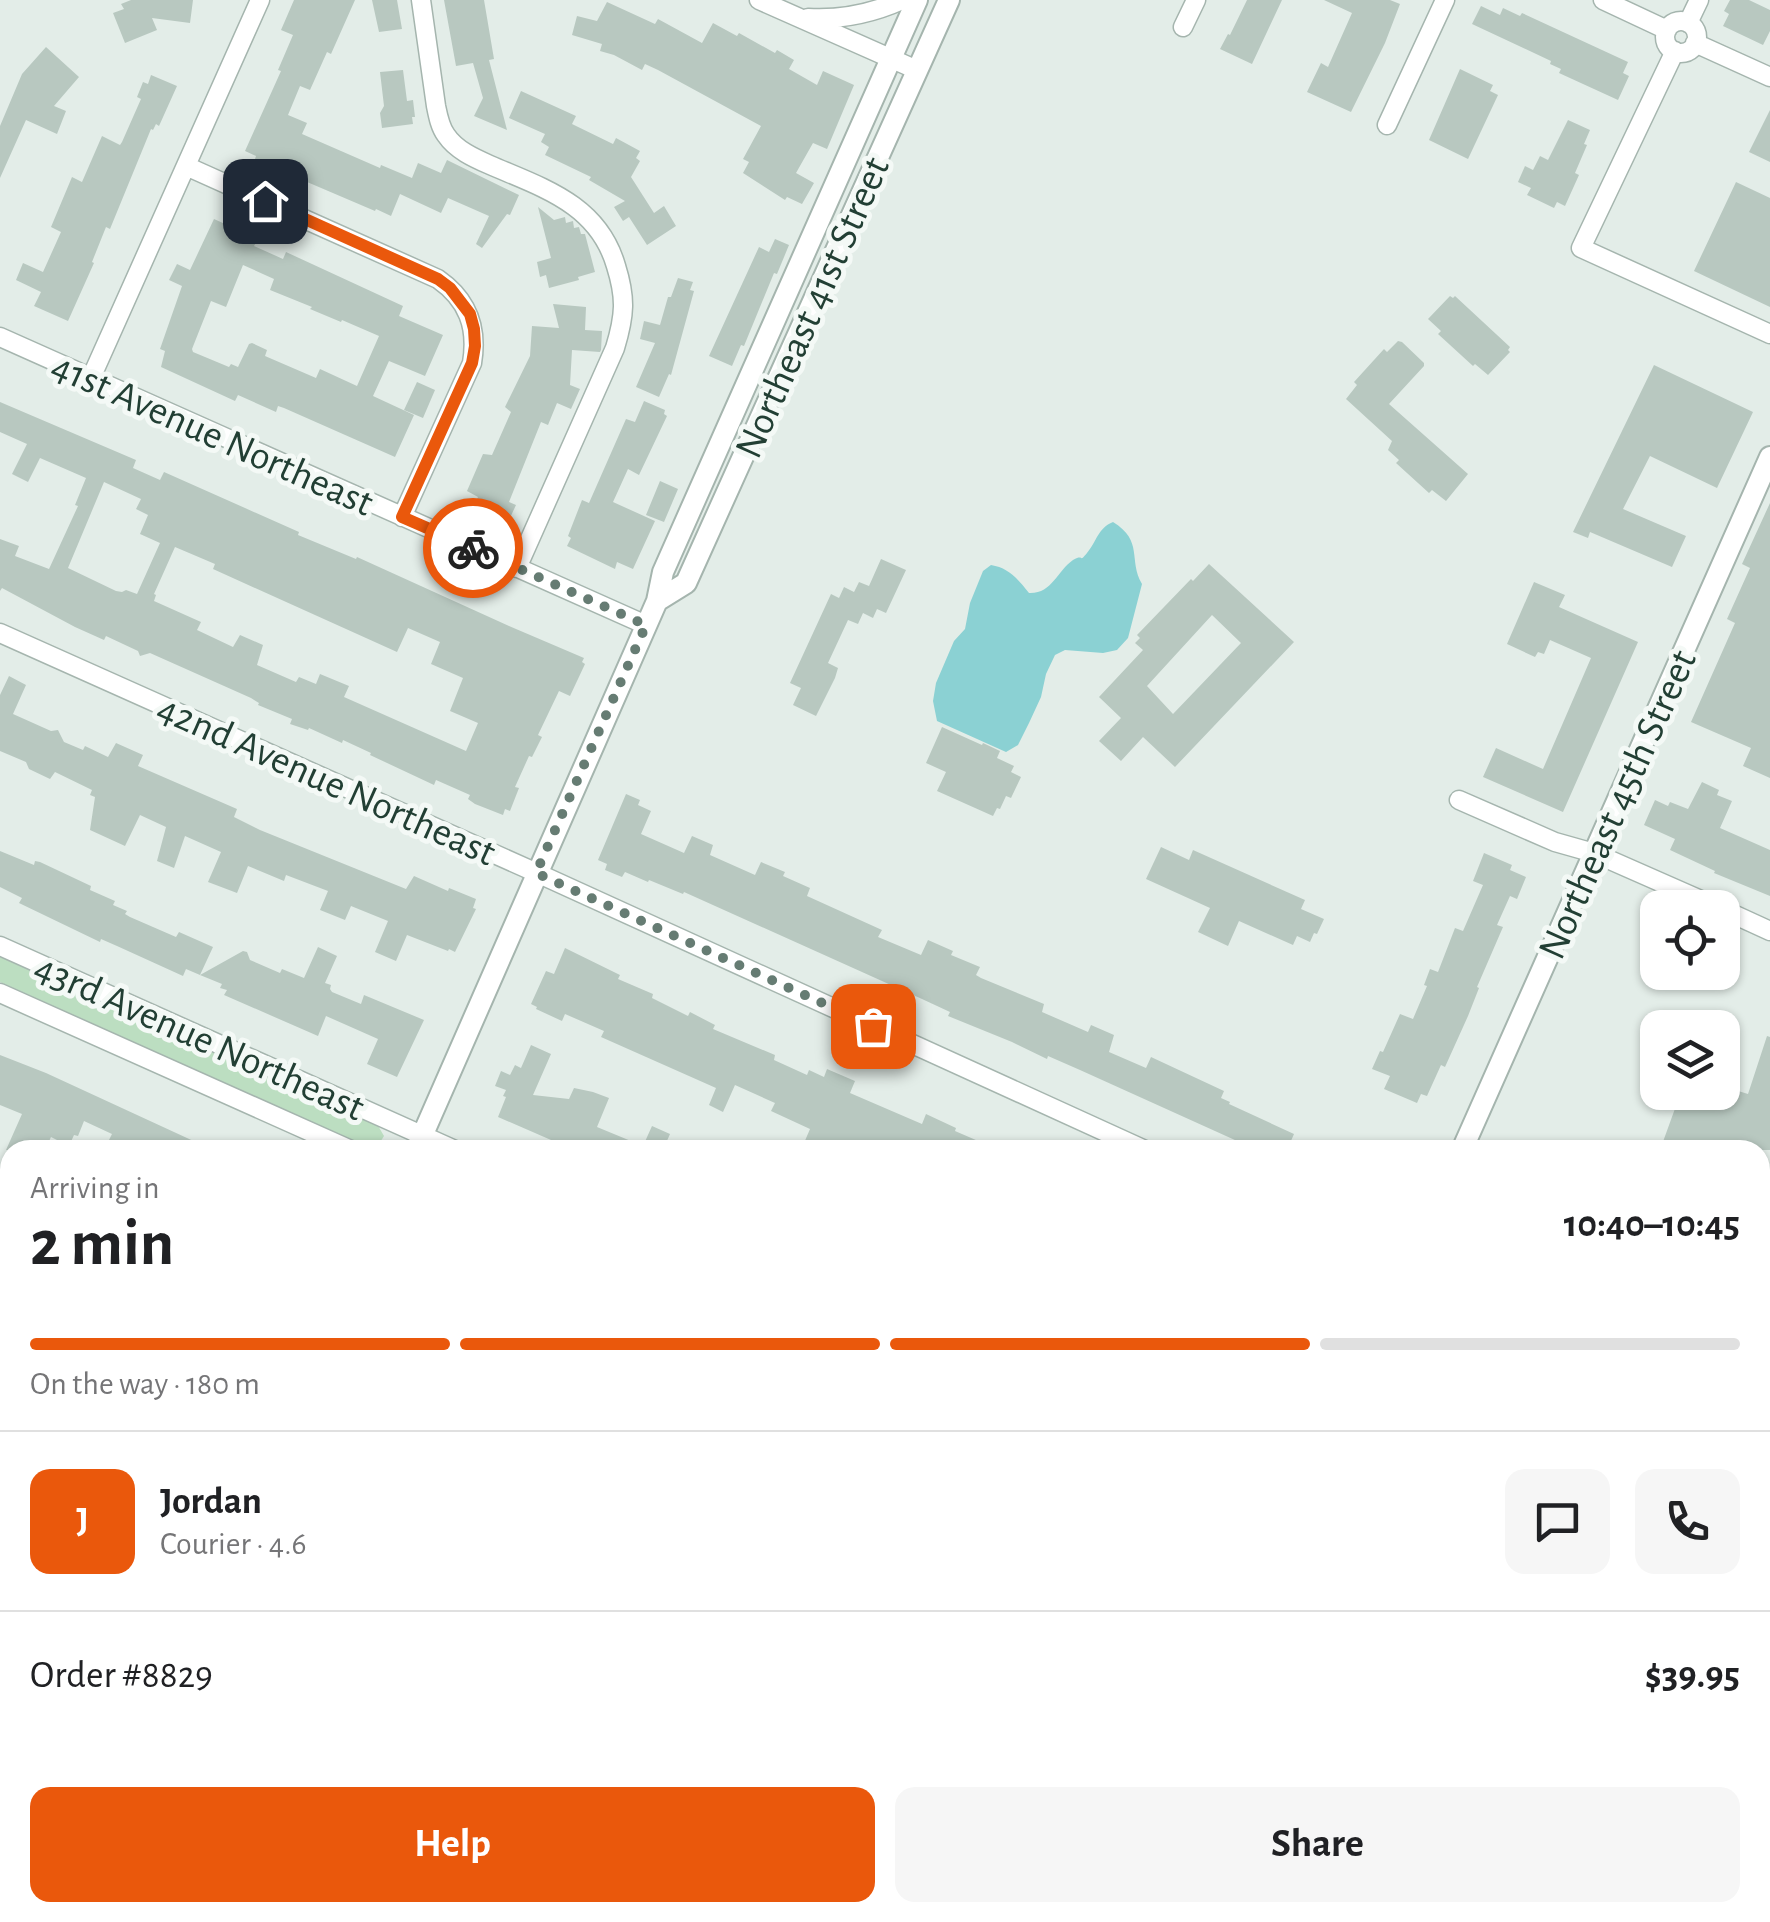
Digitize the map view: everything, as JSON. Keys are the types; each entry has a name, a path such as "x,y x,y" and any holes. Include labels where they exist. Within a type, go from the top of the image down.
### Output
{"street":[{"path":"91,378 260,0"},
{"path":"420,0 438,120 446,136 474,158 584,212 613,255 625,300 615,348 517,568"},
{"path":"759,0 918,70"},
{"path":"798,17 830,20 858,16 902,0"},
{"name":"Northeast 41st Street","path":"420,1140 657,601 663,572 917,0"},
{"name":"Northeast 41st Street","path":"657,601 686,582 948,0"},
{"path":"1184,27 1196,0"},
{"path":"1387,124 1446,0"},
{"path":"1602,0 1667,30"},
{"path":"1688,23 1699,0"},
{"path":"1678,22 1688,23 1696,31 1696,43 1687,52 1675,51 1667,43 1667,30 1678,22"},
{"path":"1696,43 1770,77"},
{"path":"1675,51 1582,248 1770,334"},
{"path":"186,166 438,279 470,314 474,329 472,363 402,517"},
{"name":"41st Avenue Northeast","path":"0,337 646,625"},
{"name":"Northeast 45th Street","path":"1466,1140 1770,457"},
{"name":"42nd Avenue Northeast","path":"0,632 1123,1140"},
{"path":"1459,800 1680,890"},
{"path":"1740,917 1770,931"},
{"name":"43rd Avenue Northeast","path":"0,946 415,1140"},
{"name":"43rd Avenue Northeast","path":"0,993 328,1140"}],"green space":[{"path":"0,957 377,1124 384,1136 382,1140 350,1140 0,982"}],"water":[{"path":"1113,522 1129,536 1142,584 1128,638 1117,650 1065,650 1055,655 1041,697 1018,745 1006,752 937,721 933,701 936,683 954,641 965,629 983,571 991,565 1017,579 1029,593 1043,590 1073,560 1083,558 1101,531"}],"building":[{"path":"131,0 193,0 190,23 152,18 157,30 125,43 113,13 124,9 121,4"},
{"path":"294,0 355,0 331,54 327,52 310,90 300,86 288,115 307,123 302,134 412,178 418,163 441,173 447,160 519,195 510,215 482,248 476,244 489,216 448,198 441,213 400,194 391,216 286,173 245,151 293,35 281,30"},
{"path":"372,0 397,0 402,29 379,32"},
{"path":"444,0 484,0 494,59 489,60 507,130 474,116 483,98 473,63 456,66"},
{"path":"1247,0 1282,0 1252,64 1220,49"},
{"path":"1324,0 1390,0 1400,4 1351,112 1307,92 1321,63 1328,67 1352,13"},
{"path":"1730,0 1749,0 1770,10 1770,31 1763,45 1723,26"},
{"path":"607,2 655,24 658,19 702,43 713,23 794,60 789,69 817,85 823,71 854,85 827,149 813,143 796,173 814,183 802,204 787,197 785,200 743,173 749,162 743,159 761,126 658,70 645,64 642,70 600,51 602,44 572,35 577,16 597,21"},
{"path":"1481,6 1500,15 1503,8 1520,16 1522,13 1628,62 1623,73 1629,76 1618,100 1559,73 1561,69 1551,61 1472,24"},
{"path":"46,47 79,77 54,106 66,111 57,134 26,120 0,178 0,126 22,74"},
{"path":"1460,69 1493,85 1490,91 1498,95 1468,159 1429,140"},
{"path":"403,70 407,101 413,100 413,124 382,128 380,72"},
{"path":"151,75 177,86 159,126 151,129 68,321 34,306 41,292 16,280 23,263 43,272 61,232 51,227 72,177 82,182 102,136 120,145 141,99 137,97 143,82 148,84"},
{"path":"521,91 576,116 572,124 613,144 616,138 640,151 636,158 640,161 631,177 654,213 664,206 676,226 647,245 629,217 623,221 614,207 625,201 589,180 591,177 545,155 549,147 541,142 545,134 509,118"},
{"path":"1770,110 1770,162 1749,152"},
{"path":"1568,120 1590,130 1575,173 1579,175 1565,206 1557,202 1554,208 1527,195 1531,188 1518,182 1525,166 1533,170 1540,156 1548,160"},
{"path":"1736,182 1770,198 1770,307 1694,271"},
{"path":"538,207 554,220 565,217 566,223 573,221 574,228 579,227 581,234 585,234 595,272 549,288 546,275 540,277 537,262 551,258"},
{"path":"214,219 258,239 254,246 283,259 286,252 403,306 399,316 443,335 425,376 389,361 373,396 414,415 395,457 284,408 278,406 276,412 238,395 235,401 161,367 165,351 160,349 182,286 169,280 177,264 190,270","holes":["243,265 274,279 270,290 379,336 357,386 320,369 316,378 265,356 267,350 252,343 238,367 193,352 211,301 226,307"]},
{"path":"775,239 789,245 744,346 741,345 732,366 709,356 759,247 769,252"},
{"path":"678,278 693,282 690,290 694,291 671,375 659,397 636,387 655,343 640,339 644,321 660,325"},
{"path":"1450,296 1455,296 1510,347 1510,352 1488,375 1438,334 1441,331 1428,319"},
{"path":"553,304 586,307 585,330 602,331 601,350 572,350 570,385 580,389 571,409 557,403 548,425 541,422 509,502 516,505 509,520 502,517 500,522 472,509 478,497 467,491 483,454 492,455 511,412 505,407 530,356 532,326 559,328"},
{"path":"1398,341 1424,366 1389,404 1468,474 1446,501 1432,490 1429,493 1396,463 1399,460 1388,450 1392,441 1346,399 1357,385 1354,382 1384,349 1387,352"},
{"path":"1654,365 1753,412 1717,488 1650,456 1623,509 1686,536 1672,567 1590,532 1588,538 1573,532"},
{"path":"417,382 435,390 423,418 404,410"},
{"path":"644,401 665,410 667,416 639,475 628,469 613,502 655,521 633,569 617,562 615,569 567,546 571,538 568,536 582,500 589,503 626,419 635,422"},
{"path":"0,402 136,460 133,468 160,480 164,472 299,532 298,535 357,557 584,658 585,664 570,696 559,691 538,735 542,737 515,787 519,788 510,811 505,809 503,815 475,804 468,799 470,795 436,780 434,785 343,740 342,743 290,724 292,719 258,705 251,698 150,653 140,656 138,651 106,636 104,640 2,588 0,591 0,539 19,546 15,556 49,569 78,506 75,505 86,478 40,458 28,482 12,474 27,444 0,432","holes":["104,482 141,499 136,509 148,515 140,534 160,543 137,594 116,591 68,568","175,547 215,564 213,569 397,652 408,628 440,642 431,664 463,678 450,711 478,723 466,751 344,697 349,686 320,674 316,684 299,677 296,682 257,665 263,645 240,635 233,647 197,630 201,622 154,601"]},
{"path":"660,481 678,489 664,522 646,515"},
{"path":"1770,503 1770,778 1743,766 1751,748 1691,722 1735,623 1727,619 1750,568 1742,564"},
{"path":"881,559 906,570 886,613 877,609 873,618 863,613 858,624 848,620 828,663 838,668 835,678 816,716 793,705 801,688 790,683 831,594 839,598 844,587 854,592 859,582 869,586"},
{"path":"1209,564 1294,642 1175,767 1143,737 1121,761 1099,741 1121,718 1099,697 1143,650 1135,643 1140,638 1137,635","holes":["1212,615 1241,643 1173,714 1147,686"]},
{"path":"1534,582 1565,595 1559,607 1638,642 1563,812 1483,777 1496,748 1543,769 1591,658 1550,640 1544,654 1538,652 1535,657 1507,644"},
{"path":"9,676 26,685 13,714 51,731 58,730 64,742 108,757 116,743 143,755 138,766 237,809 234,817 260,830 406,889 414,876 476,899 476,909 455,952 407,935 396,961 375,952 388,921 351,906 345,920 320,910 328,891 286,875 284,881 248,866 237,893 208,882 221,852 185,836 174,868 157,861 166,827 140,815 125,846 90,830 95,797 90,795 92,790 55,772 50,779 29,769 26,762 0,751 0,695"},
{"path":"942,727 1000,751 997,758 1014,766 1011,772 1021,777 1011,798 1006,796 993,816 937,791 946,772 926,763"},
{"path":"1702,782 1732,801 1720,828 1770,850 1770,896 1670,850 1675,839 1644,825 1655,800 1688,809"},
{"path":"626,794 651,811 641,834 684,853 692,836 713,845 710,855 755,875 761,862 785,872 783,876 810,888 807,896 882,930 878,937 921,955 928,940 953,951 951,955 980,967 976,975 981,978 1044,1004 1042,1012 1088,1032 1091,1025 1114,1035 1109,1052 1146,1068 1151,1057 1224,1091 1221,1098 1229,1104 1294,1134 1291,1140 1235,1140 948,1016 950,1012 684,892 625,872 622,877 605,870 607,864 598,860"},
{"path":"1161,847 1189,860 1193,850 1305,900 1301,909 1324,919 1317,934 1310,942 1297,936 1293,945 1239,921 1228,946 1198,932 1210,908 1146,879"},
{"path":"0,851 34,865 35,861 40,862 91,886 90,890 115,901 113,905 127,911 125,914 130,917 176,937 179,932 213,947 200,975 186,969 183,976 19,903 22,898 0,887"},
{"path":"1484,853 1512,865 1510,870 1526,877 1517,899 1510,896 1497,925 1503,927 1445,1067 1441,1065 1427,1096 1421,1094 1417,1103 1384,1089 1390,1076 1372,1069 1400,1014 1413,1019 1430,969 1438,972 1455,928 1463,931 1483,885 1473,881"},
{"path":"318,947 337,956 325,983 331,985 332,992 361,1004 364,995 424,1020 397,1077 367,1064 378,1039 326,1016 318,1036 224,995 227,990 220,988 222,984 200,975 243,951 250,960 304,978"},
{"path":"565,948 620,975 618,979 653,994 652,998 688,1016 690,1012 715,1025 713,1029 775,1055 774,1060 807,1075 809,1070 824,1077 827,1069 855,1081 850,1093 922,1124 926,1114 976,1140 805,1140 810,1129 771,1111 775,1103 735,1085 723,1112 709,1105 716,1088 601,1037 604,1031 565,1014 562,1021 536,1009 531,1004 546,971 554,974"},
{"path":"1767,1036 1770,1037 1770,1140 1664,1140 1674,1110 1740,1110 1740,1092 1748,1094"},
{"path":"531,1045 551,1054 533,1095 569,1099 574,1088 609,1098 597,1127 628,1140 551,1140 498,1117 506,1097 506,1090 495,1086 501,1071 510,1075 515,1065 521,1068"},
{"path":"0,1055 191,1140 109,1140 112,1134 84,1121 78,1136 72,1140 10,1140 22,1114 0,1105"},
{"path":"652,1126 670,1134 667,1140 646,1140"}],"way so far":[{"path":"473,548 646,625 536,873 873,1026"}],"route":[{"path":"265,201 438,279 470,314 475,346 472,363 402,517 473,548"}]}
